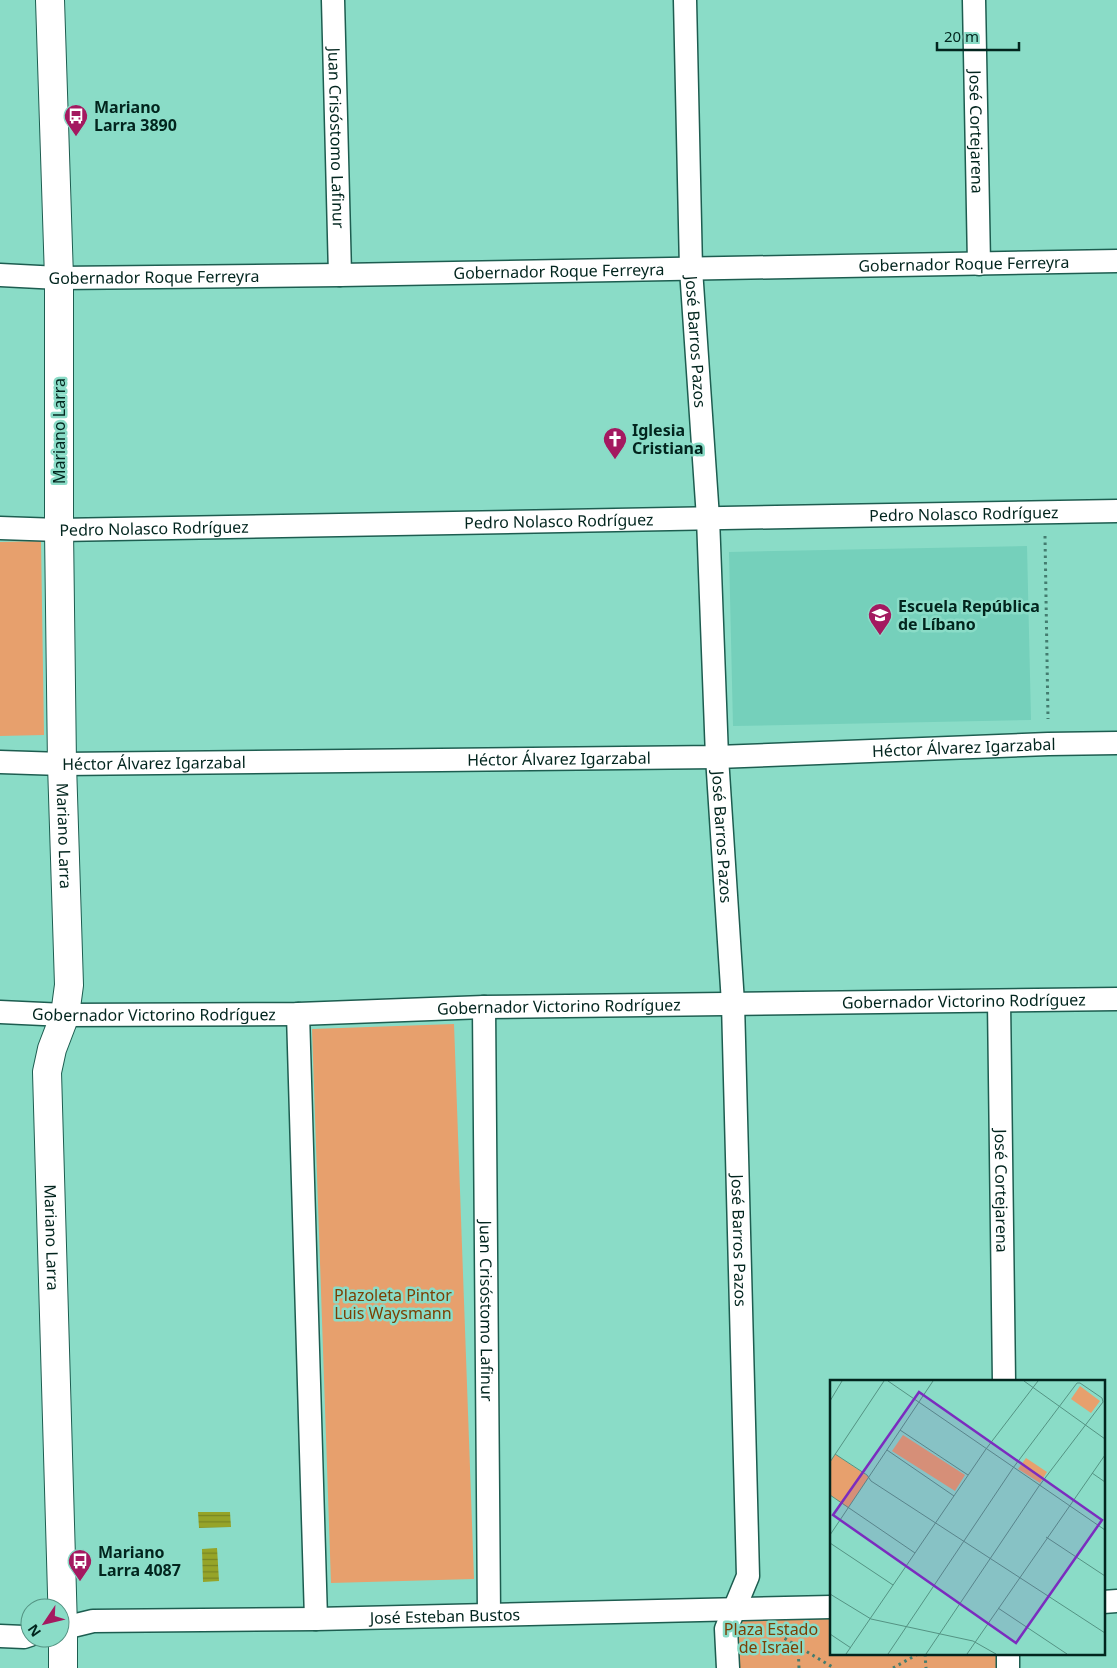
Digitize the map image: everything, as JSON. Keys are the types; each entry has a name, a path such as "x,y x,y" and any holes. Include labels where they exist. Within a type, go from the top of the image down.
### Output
{"main road":[{"name":"Mariano Larra","path":"50,0 59,278 59,530 62,764 69,985 65,1015 52,1049 47,1072 61,1598"},
{"name":"Mariano Larra","path":"62,1648 63,1668"}],"street":[{"name":"Juan Crisóstomo Lafinur","path":"334,0 340,275"},
{"name":"José Barros Pazos","path":"685,0 690,269 708,518 717,757 733,1004 748,1576 726,1629 728,1668"},
{"name":"José Cortejarena","path":"974,0 979,264"},
{"name":"Gobernador Roque Ferreyra","path":"0,275 59,278 340,275 1117,261"},
{"name":"Pedro Nolasco Rodríguez","path":"0,528 59,530 1117,512"},
{"name":"Héctor Álvarez Igarzabal","path":"0,762 62,764 717,757 1117,743"},
{"name":"Gobernador Victorino Rodríguez","path":"0,1012 65,1015 298,1014 484,1008 1117,999"},
{"name":"José Cortejarena","path":"999,1001 1004,1380"},
{"name":"Juan Crisóstomo Lafinur","path":"484,1008 489,1614"},
{"path":"298,1014 316,1619"},
{"path":"1104,1602 1117,1602"},
{"name":"José Esteban Bustos","path":"70,1627 93,1621 316,1619 830,1606"},
{"path":"0,1636 20,1637"}],"path":[{"path":"1045,513 1048,744"},
{"path":"774,1632 834,1668"},
{"path":"798,1646 800,1668"},
{"path":"894,1668 915,1656"}],"shaded area":[{"name":"Escuela República de Líbano","path":"1027,546 1031,720 733,726 729,552"},
{"path":"198,1512 230,1512 231,1527 199,1528"},
{"path":"217,1548 219,1581 203,1582 202,1549"}],"green space":[{"path":"41,541 44,735 0,736 0,542"},
{"name":"Plazoleta Pintor Luis Waysmann","path":"454,1024 474,1579 331,1583 312,1029"},
{"name":"Plaza Estado de Israel","path":"830,1607 830,1656 1008,1656 1008,1668 728,1668 736,1608"}],"place":[{"name":"Mariano Larra 3890","path":"76,137"},
{"name":"Iglesia Cristiana","path":"615,460"},
{"name":"Escuela República de Líbano","path":"880,636"},
{"name":"Mariano Larra 4087","path":"80,1582"}]}
